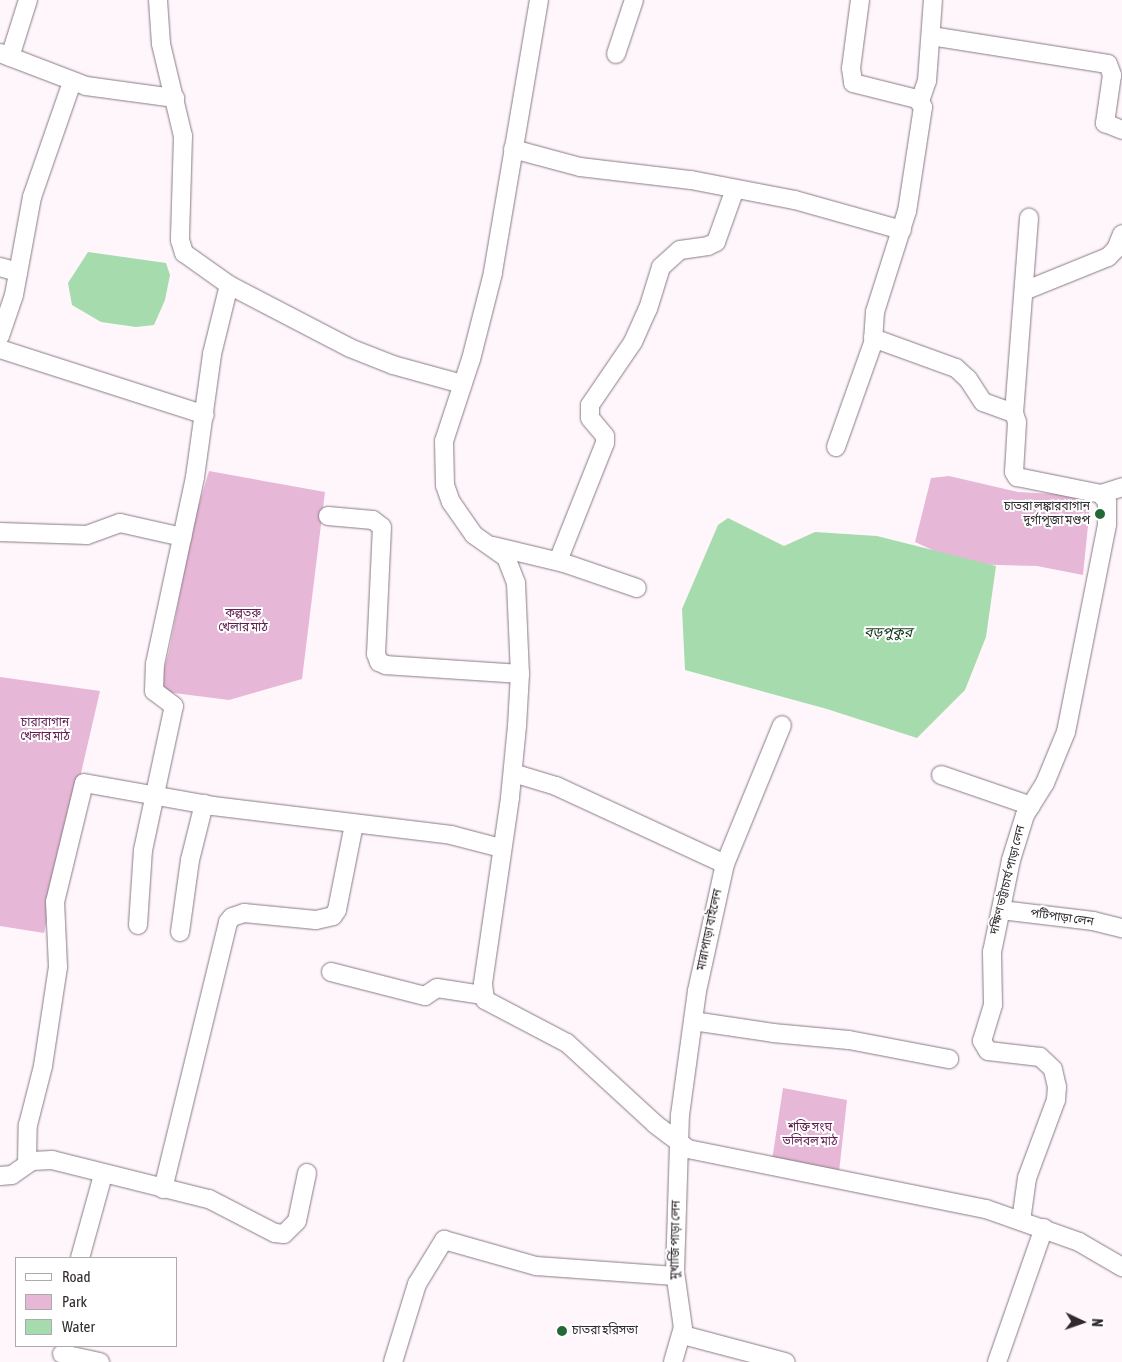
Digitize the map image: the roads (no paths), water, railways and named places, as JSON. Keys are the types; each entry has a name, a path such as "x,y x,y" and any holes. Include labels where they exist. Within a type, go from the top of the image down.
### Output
{"street":[{"path":"28,0 5,55 72,82 175,98"},
{"path":"158,0 161,44 183,136 181,248 188,258 229,285 372,359 462,384"},
{"path":"616,54 634,0"},
{"path":"860,0 851,68 853,83 920,102"},
{"path":"836,447 874,340 875,312 902,230 923,108 920,102 927,80 933,0"},
{"path":"483,995 513,772 520,674 514,574 506,557 488,545 461,521 445,485 447,424 462,384 493,273 535,1"},
{"path":"931,36 1108,64 1112,75 1106,123 1122,130"},
{"path":"0,336 18,272 32,198 72,82"},
{"path":"513,149 580,166 796,200 902,230"},
{"path":"558,561 605,443 605,436 590,418 590,405 633,342 648,309 661,267 680,250 708,246 716,242 735,189"},
{"path":"1029,218 1014,413 1017,422 1014,475 1101,494 1122,487"},
{"path":"1024,292 1108,257 1116,249 1122,234"},
{"path":"0,267 18,272"},
{"path":"138,925 140,873 174,706 154,691 152,682 160,628 182,537 205,415 212,354 229,285"},
{"path":"874,340 956,368 968,379 983,402 1014,413"},
{"path":"0,350 205,415"},
{"name":"দক্ষিণ ভট্টাচার্য পাড়া লেন","path":"1021,1221 1029,1172 1056,1100 1057,1087 1052,1069 1040,1057 984,1048 983,1036 993,1005 992,952 1019,828 1045,783 1066,732 1107,524 1107,502 1101,494"},
{"path":"328,516 373,520 382,527 376,654 379,662 386,665 520,674"},
{"path":"0,532 87,535 120,523 182,537"},
{"path":"488,545 558,561 637,588"},
{"name":"মান্নাপাড়া বাইলেন","path":"678,1145 693,1021 725,864 782,725"},
{"path":"513,772 565,790 725,864"},
{"path":"941,775 1031,806"},
{"path":"27,1164 28,1125 43,1066 58,967 55,902 82,785 89,781 155,797 451,835 502,848"},
{"path":"180,932 190,860 204,804"},
{"path":"163,1190 228,922 232,917 244,913 316,920 333,916 337,910 354,824"},
{"name":"পটিপাড়া লেন","path":"1001,910 1094,921 1122,928"},
{"path":"331,972 425,996 437,988 483,995 498,1010 567,1043 678,1145 718,1157 967,1204 1044,1228 1101,1253 1122,1267"},
{"path":"693,1021 773,1034 855,1041 948,1059"},
{"name":"মুখার্জি পাড়া লেন","path":"673,1362 683,1335 675,1276 678,1145"},
{"path":"0,1176 12,1175 27,1164 52,1160 163,1190 209,1199 275,1233 284,1234 297,1221 307,1173"},
{"path":"80,1257 103,1174"},
{"path":"997,1362 1044,1228"},
{"path":"393,1362 417,1284 444,1240 536,1266 675,1276"},
{"path":"683,1335 785,1362"},
{"path":"62,1354 100,1362"}],"water":[{"path":"88,252 166,263 170,275 165,300 154,325 136,327 101,322 72,305 68,283"},
{"name":"বড়পুকুর","path":"728,518 784,546 815,532 877,536 996,566 986,637 965,690 917,738 827,709 685,670 682,609 718,525"}],"place":[{"name":"চাতরা লঙ্কারবাগান দুর্গাপূজা মণ্ডপ","path":"1100,514"},
{"name":"চাতরা হরিসভা","path":"562,1331"}],"park label":[{"name":"কল্পতরু খেলার মাঠ","path":"243,621"},
{"name":"চারাবাগান খেলার মাঠ","path":"45,730"},
{"name":"শক্তি সংঘ ভলিবল মাঠ","path":"810,1135"}]}
